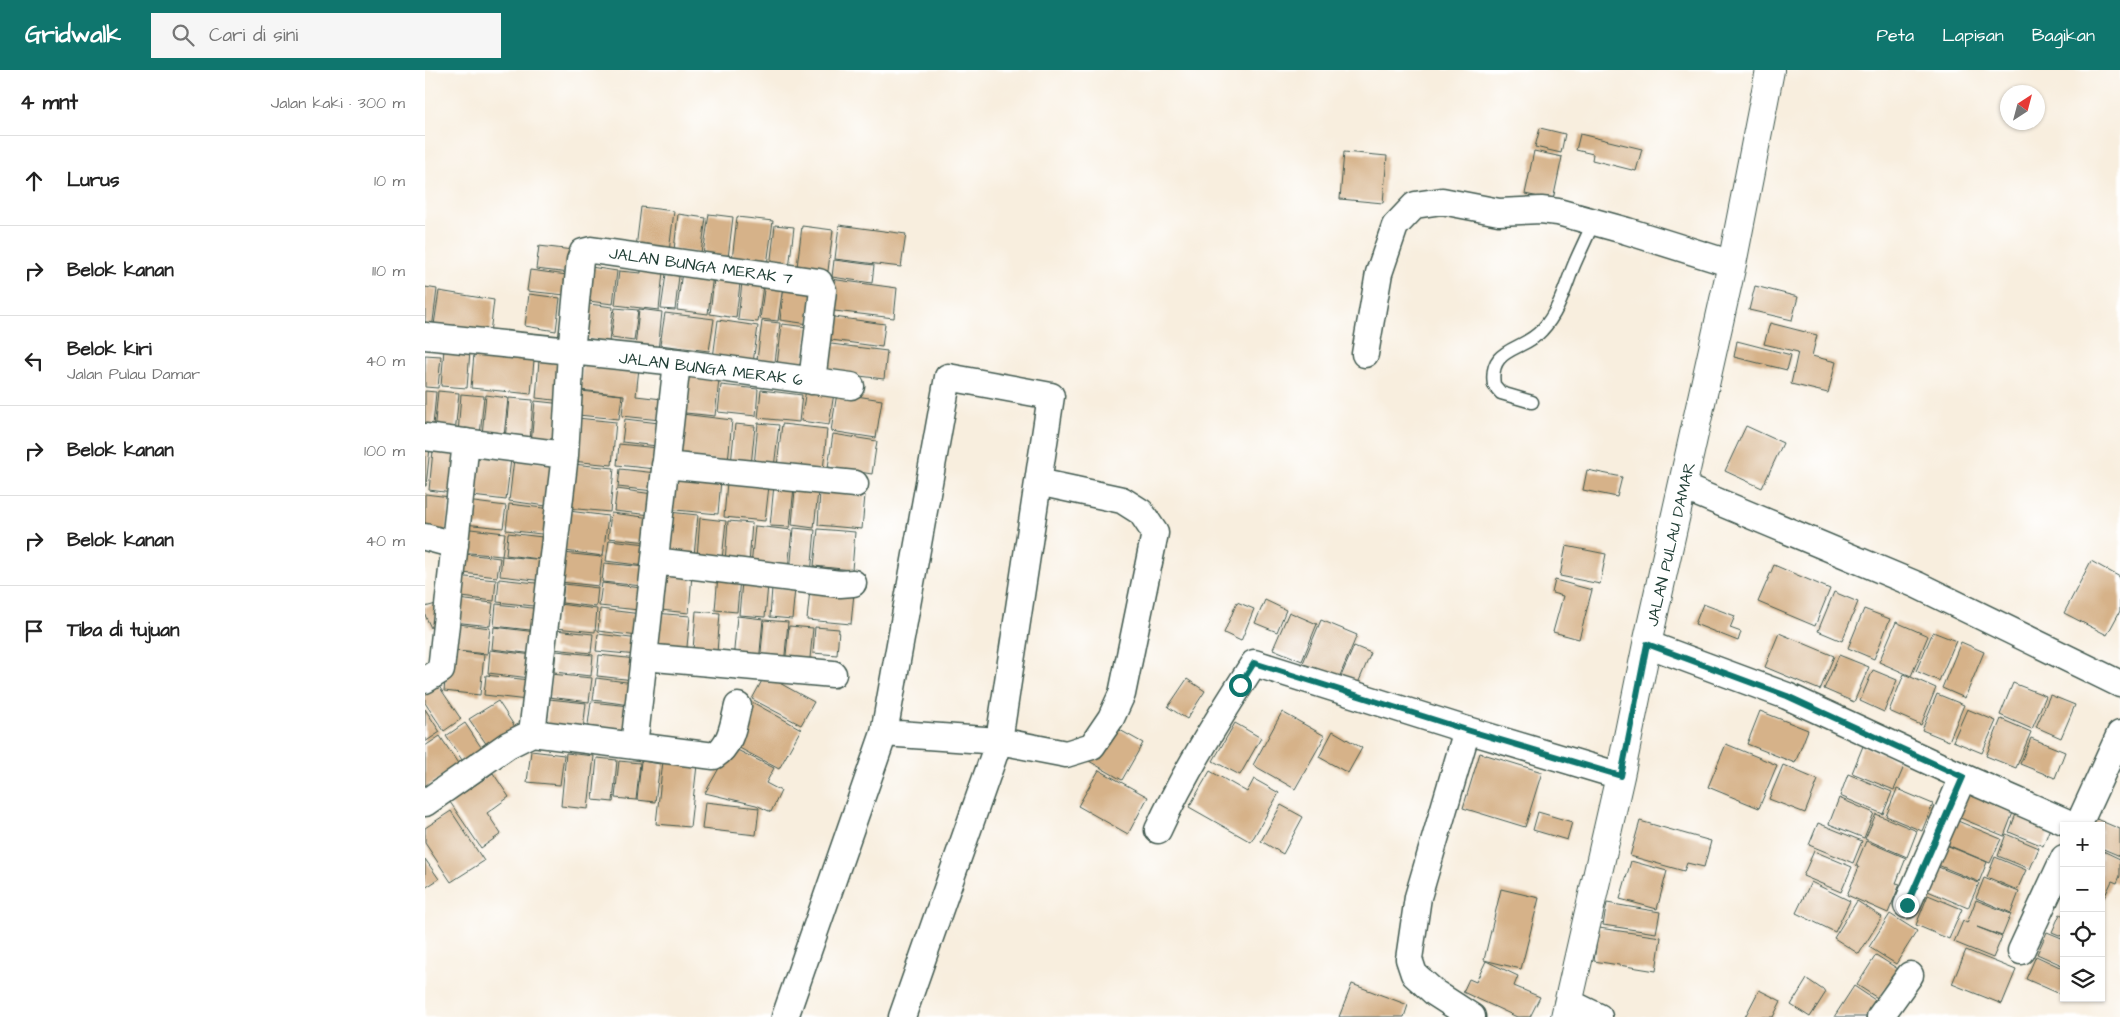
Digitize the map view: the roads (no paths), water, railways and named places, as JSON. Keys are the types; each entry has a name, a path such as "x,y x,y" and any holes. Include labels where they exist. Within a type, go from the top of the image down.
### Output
{"street":[{"name":"JALAN PULAU DAMAR","path":"1566,1009 1621,776 1647,644 1732,264 1770,70"},
{"path":"1365,354 1379,273 1395,226 1415,205 1442,201 1499,212 1541,210 1558,212 1593,224 1627,231 1732,264"},
{"name":"JALAN BUNGA MERAK 7","path":"571,352 579,260 583,252 591,250 819,282 823,290 812,381"},
{"name":"JALAN BUNGA MERAK 6","path":"425,336 677,362 851,386"},
{"path":"532,733 565,455 571,352"},
{"path":"634,746 677,362"},
{"path":"785,1017 884,733 948,378 1051,396 999,741 902,1017"},
{"path":"425,437 565,455"},
{"path":"433,675 455,545 466,442"},
{"path":"665,465 855,484"},
{"path":"884,733 999,741 1066,754 1093,746 1111,718 1122,694 1155,533 1141,512 1122,500 1038,482"},
{"path":"1683,487 1917,585 2120,684"},
{"path":"425,537 455,545"},
{"path":"655,561 840,584 853,583"},
{"path":"1647,644 1787,696 1963,777 2068,822"},
{"path":"425,646 433,675"},
{"path":"644,657 833,674"},
{"path":"1158,830 1178,786 1195,756 1254,663 1621,776"},
{"path":"425,803 508,745 532,733 714,756 723,750 731,734 738,706"},
{"path":"1467,730 1418,897 1409,959 1414,974 1435,993 1473,1017"},
{"path":"2079,822 2120,734"},
{"path":"1907,905 1963,777"},
{"path":"2021,951 2060,867"},
{"path":"1880,1017 1910,975"},
{"path":"1566,1009 1599,1017"}],"lane":[{"path":"1532,402 1501,393 1494,385 1495,363 1501,355 1542,331 1560,302 1574,265 1593,224"}]}
